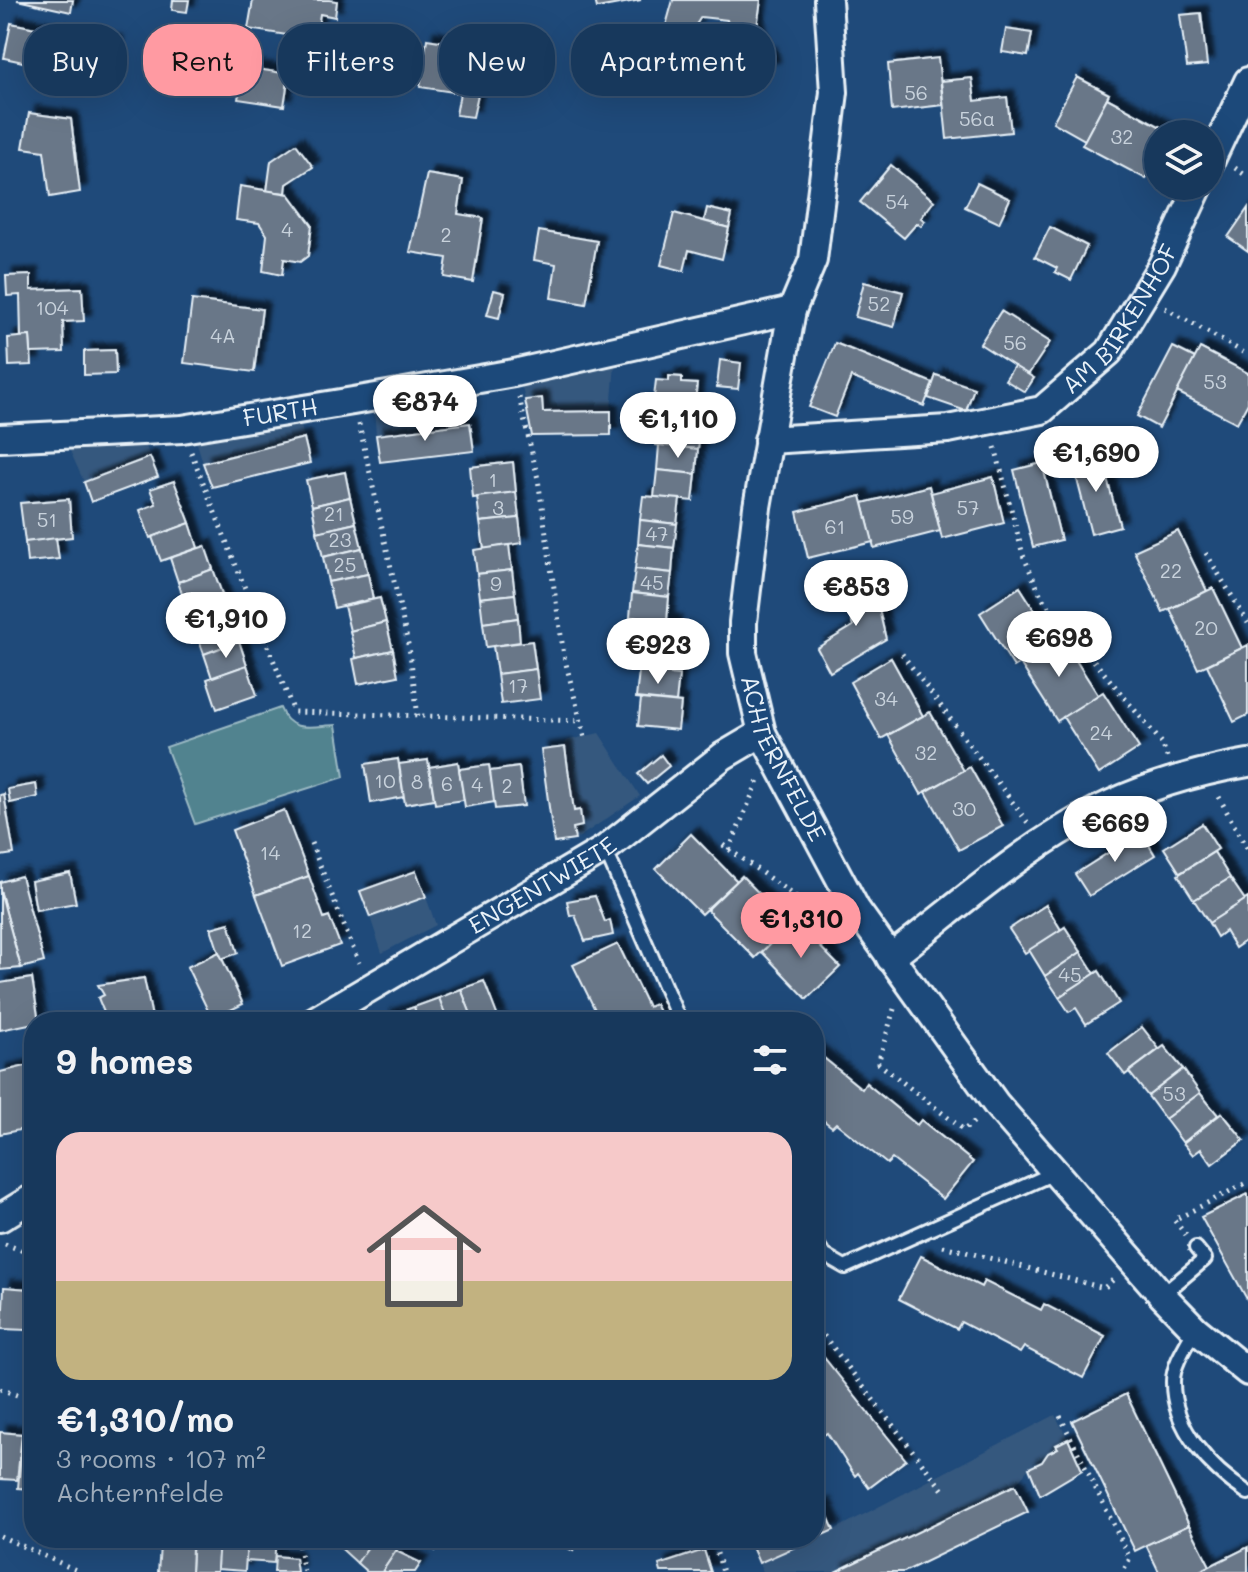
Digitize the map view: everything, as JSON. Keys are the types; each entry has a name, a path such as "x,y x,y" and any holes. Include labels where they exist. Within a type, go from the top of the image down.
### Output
{"street":[{"name":"ACHTERNFELDE","path":"828,0 834,92 813,260 792,310 768,440 743,622 743,653 766,741 856,909 996,1104 1162,1295 1195,1329 1248,1372"},
{"path":"1224,132 1248,81"},
{"name":"AM BIRKENHOF","path":"768,440 948,429 1042,410 1109,352 1162,265 1192,200"},
{"name":"FURTH","path":"0,438 182,429 514,373 792,310"},
{"name":"ENGENTWIETE","path":"332,1012 605,849 723,756 766,741"},
{"path":"897,968 1043,843 1093,812 1142,790 1206,771 1248,763"},
{"path":"0,1218 24,1203"}],"lane":[{"path":"605,849 676,1012"},
{"path":"824,1255 845,1267 1054,1173"},
{"path":"1162,1295 1205,1259 1196,1248"},
{"path":"1195,1329 1172,1380 1177,1401 1197,1448 1215,1469 1248,1493"}],"path":[{"path":"1143,296 1248,355"},
{"path":"514,373 538,479 564,656 585,738"},
{"path":"353,401 410,653 418,717"},
{"path":"989,421 1023,555 1042,598 1162,743 1176,780"},
{"path":"182,429 294,712 581,721"},
{"path":"1206,553 1248,623"},
{"path":"902,654 1043,843"},
{"path":"729,850 766,741"},
{"path":"1206,771 1248,851"},
{"path":"311,843 370,990"},
{"path":"723,845 838,927 856,909"},
{"path":"897,968 878,1063 964,1130 996,1104"},
{"path":"1196,1248 1174,1220 1248,1182"},
{"path":"911,1237 1104,1288 1133,1262"},
{"path":"0,1243 24,1251"},
{"path":"824,1336 946,1494"},
{"path":"0,1389 24,1397"},
{"path":"1060,1416 1130,1558 1123,1572"},
{"path":"0,1536 24,1547"},
{"path":"27,1548 80,1572"},
{"path":"299,1548 304,1572"},
{"path":"435,1548 440,1553"},
{"path":"715,1548 723,1572"}],"shaded area":[{"path":"615,364 611,411 543,412 542,399 525,400 521,383"},
{"path":"467,396 470,423 376,435 374,408"},
{"path":"299,417 304,438 203,463 194,433"},
{"path":"143,438 150,457 84,482 67,444"},
{"path":"599,733 640,796 575,840 573,828 580,811 574,811 565,741"},
{"path":"426,897 436,925 382,953 370,917"},
{"path":"1055,1415 1068,1439 1057,1444 1058,1448 1029,1468 1015,1485 835,1572 762,1572 759,1563 793,1548 824,1548 824,1534"}],"green space":[{"path":"280,708 284,716 296,725 336,725 344,777 195,824 166,747"}],"building":[{"path":"17,0 73,0 71,12"},
{"path":"173,0 189,0 187,12 172,10"},
{"path":"253,0 337,1 335,17 320,14 318,24 278,24 278,34 262,31 262,24 249,24"},
{"path":"595,0 641,0 597,8"},
{"path":"673,0 761,0 757,24 728,24 727,20 701,17 696,24 666,24"},
{"path":"1201,13 1207,65 1187,67 1180,15"},
{"path":"11,23 24,26 24,62 4,58"},
{"path":"1006,29 1032,33 1028,56 1002,52"},
{"path":"427,39 439,41 439,90 423,87"},
{"path":"938,58 943,105 892,111 888,64"},
{"path":"262,70 278,72 278,96 286,96 284,106 238,99 239,96 262,96"},
{"path":"1077,77 1109,94 1085,140 1053,122"},
{"path":"972,78 975,101 1007,97 1011,132 947,139 941,81"},
{"path":"459,96 478,96 473,117 456,115"},
{"path":"1107,98 1148,120 1144,120 1144,178 1082,145"},
{"path":"29,113 71,119 80,192 50,197 44,151 23,148"},
{"path":"296,144 313,167 287,184 286,193 267,191 271,161"},
{"path":"891,165 934,201 921,218 925,221 921,226 917,223 904,238 860,202"},
{"path":"427,174 463,180 458,214 483,218 473,282 444,277 447,258 410,252"},
{"path":"977,183 1010,199 999,223 965,207"},
{"path":"240,186 289,194 312,225 308,256 300,262 284,259 282,275 263,271 267,235 259,223 236,220"},
{"path":"707,208 732,214 729,228 704,221"},
{"path":"1248,208 1248,251 1228,237"},
{"path":"674,213 729,228 722,259 689,250 684,271 661,265"},
{"path":"1050,227 1087,246 1071,280 1055,272 1057,268 1035,257"},
{"path":"539,231 597,241 586,304 551,298 556,264 534,260"},
{"path":"31,275 31,290 82,288 84,321 63,322 64,352 31,353 30,336 21,337 20,295 7,296 6,276"},
{"path":"864,282 903,292 894,327 855,317"},
{"path":"494,290 505,293 499,318 487,315"},
{"path":"192,300 262,309 254,372 184,363"},
{"path":"1001,311 1050,342 1028,375 980,344"},
{"path":"30,336 32,365 9,366 8,338"},
{"path":"835,343 933,383 924,406 851,377 835,417 809,407"},
{"path":"1173,347 1195,358 1159,428 1137,416"},
{"path":"1200,348 1248,373 1248,403 1237,423 1177,392"},
{"path":"115,350 116,374 84,375 84,351"},
{"path":"720,360 741,363 738,389 717,387"},
{"path":"1014,366 1034,378 1025,392 1005,380"},
{"path":"936,375 974,388 966,411 928,398"},
{"path":"669,376 682,377 682,383 697,384 693,419 652,415 656,380 669,381"},
{"path":"542,398 543,412 611,411 611,435 532,436 525,400"},
{"path":"659,415 702,420 698,449 656,445"},
{"path":"470,423 474,451 380,462 376,435"},
{"path":"304,438 310,463 212,487 203,463"},
{"path":"659,445 698,449 696,474 657,470"},
{"path":"1100,453 1120,526 1091,534 1072,460"},
{"path":"150,457 158,477 91,502 84,482"},
{"path":"513,462 516,492 473,498 470,467"},
{"path":"1042,463 1061,540 1033,547 1014,470"},
{"path":"657,470 696,474 693,501 654,497"},
{"path":"345,472 350,497 312,506 306,480"},
{"path":"993,477 1004,523 942,539 931,493"},
{"path":"174,481 190,523 150,538 140,510 156,504 150,489"},
{"path":"929,486 940,531 874,548 863,503"},
{"path":"516,492 519,518 480,522 477,497"},
{"path":"643,496 680,499 677,524 640,520"},
{"path":"861,496 873,542 808,558 797,512"},
{"path":"350,497 356,523 317,532 312,506"},
{"path":"69,499 72,537 25,542 20,503"},
{"path":"519,518 522,543 484,549 480,522"},
{"path":"640,520 677,524 674,548 638,544"},
{"path":"190,523 198,548 161,561 152,537"},
{"path":"356,523 362,548 323,557 317,532"},
{"path":"1178,531 1207,591 1163,612 1134,551"},
{"path":"56,538 59,559 27,562 25,542"},
{"path":"638,544 674,548 672,573 635,569"},
{"path":"509,545 512,570 477,574 474,550"},
{"path":"205,546 213,569 178,582 170,558"},
{"path":"362,548 368,574 328,582 323,557"},
{"path":"213,569 222,594 186,606 178,582"},
{"path":"635,569 672,573 669,597 632,593"},
{"path":"512,570 515,594 480,598 477,574"},
{"path":"368,574 373,599 334,608 328,582"},
{"path":"872,580 886,639 830,672 817,648 853,626 844,588"},
{"path":"1020,587 1055,642 1014,667 980,613"},
{"path":"1213,588 1242,648 1198,669 1170,609"},
{"path":"632,593 669,597 667,621 630,617"},
{"path":"222,594 230,617 195,630 186,606"},
{"path":"515,594 518,618 483,623 480,598"},
{"path":"380,598 386,622 350,631 344,606"},
{"path":"230,617 239,641 204,654 195,630"},
{"path":"518,618 520,642 486,647 483,623"},
{"path":"635,618 674,622 671,648 632,644"},
{"path":"386,622 393,650 356,658 350,631"},
{"path":"1061,637 1098,695 1057,721 1020,663"},
{"path":"239,641 247,665 212,678 204,654"},
{"path":"532,641 536,669 497,674 493,646"},
{"path":"637,645 676,649 673,674 634,670"},
{"path":"1248,645 1248,715 1234,722 1207,665"},
{"path":"393,650 398,676 358,684 353,659"},
{"path":"891,658 923,716 881,739 850,682"},
{"path":"247,665 257,695 217,709 207,679"},
{"path":"536,669 540,699 501,704 497,674"},
{"path":"639,671 679,675 676,702 636,698"},
{"path":"1103,692 1139,748 1099,774 1063,717"},
{"path":"641,699 681,703 678,730 638,726"},
{"path":"930,712 964,771 921,794 888,735"},
{"path":"565,747 574,811 580,810 582,826 573,828 575,840 554,843 541,750"},
{"path":"661,755 669,766 647,784 638,774"},
{"path":"398,759 404,797 371,803 365,764"},
{"path":"428,760 434,799 405,804 399,764"},
{"path":"458,762 464,800 435,804 429,767"},
{"path":"489,765 495,802 465,807 459,769"},
{"path":"519,767 524,806 495,809 490,771"},
{"path":"970,767 1003,826 959,850 926,792"},
{"path":"36,784 38,797 10,803 8,789"},
{"path":"4,794 14,854 0,856 0,795"},
{"path":"284,810 309,876 256,895 232,830"},
{"path":"1202,824 1218,849 1180,873 1164,848"},
{"path":"1141,832 1155,855 1089,896 1075,874"},
{"path":"691,834 737,881 701,914 656,869"},
{"path":"1214,852 1230,878 1194,900 1178,875"},
{"path":"416,871 426,897 370,917 360,891"},
{"path":"70,873 76,903 36,910 31,881"},
{"path":"21,876 44,962 21,968 0,882"},
{"path":"309,876 324,918 329,916 340,945 282,966 256,895"},
{"path":"742,876 790,925 755,958 707,910"},
{"path":"1230,878 1245,900 1209,923 1194,900"},
{"path":"0,890 21,968 0,970"},
{"path":"595,896 605,922 610,920 613,935 585,941 575,915 570,916 567,901"},
{"path":"1248,898 1248,939 1235,948 1225,931 1217,937 1209,923"},
{"path":"1046,905 1061,930 1025,953 1009,929"},
{"path":"794,920 840,967 807,999 762,952"},
{"path":"229,923 238,953 221,959 211,928"},
{"path":"1065,927 1081,952 1045,976 1029,950"},
{"path":"618,944 648,1007 655,1004 659,1012 596,1012 573,965"},
{"path":"219,952 243,1004 226,1012 209,1012 187,967"},
{"path":"1081,952 1095,974 1059,997 1045,976"},
{"path":"1099,971 1119,1003 1086,1024 1076,1008 1069,1012 1059,997"},
{"path":"32,978 37,1012 24,1012 24,1025 0,1030 0,983"},
{"path":"144,978 151,1012 104,1012 98,998 104,995 98,985"},
{"path":"484,981 496,1012 470,1012 461,989"},
{"path":"461,989 470,1012 444,1012 439,998"},
{"path":"439,998 444,1012 416,1012 414,1007"},
{"path":"414,1007 416,1012 399,1012"},
{"path":"1142,1027 1159,1049 1125,1075 1108,1053"},
{"path":"1164,1046 1183,1069 1148,1096 1129,1072"},
{"path":"824,1058 862,1089 866,1083 917,1125 921,1120 973,1162 943,1199 892,1159 887,1164 836,1123 832,1127 824,1121"},
{"path":"24,1066 24,1129 0,1134 0,1072"},
{"path":"1183,1069 1200,1093 1165,1119 1148,1096"},
{"path":"1200,1093 1218,1115 1183,1143 1165,1119"},
{"path":"1222,1113 1244,1140 1212,1164 1201,1149 1193,1155 1183,1143"},
{"path":"1248,1194 1248,1301 1201,1217"},
{"path":"921,1256 981,1287 984,1281 1041,1310 1044,1304 1105,1336 1083,1378 1024,1347 1020,1353 961,1322 957,1329 899,1299"},
{"path":"4,1287 24,1289 24,1330 2,1329"},
{"path":"824,1358 906,1460 869,1488 858,1473 855,1476 827,1433 824,1435"},
{"path":"1126,1394 1189,1525 1135,1551 1072,1421"},
{"path":"0,1432 22,1434 17,1480 0,1479"},
{"path":"1068,1439 1082,1470 1040,1495 1029,1468 1042,1462 1048,1453 1058,1448 1056,1445"},
{"path":"22,1441 24,1441 24,1488 18,1488"},
{"path":"1015,1485 1028,1512 904,1572 835,1572"},
{"path":"824,1507 834,1530 824,1534"},
{"path":"1189,1525 1210,1566 1198,1572 1159,1572 1146,1545"},
{"path":"1248,1547 1248,1572 1198,1572"},
{"path":"160,1548 192,1548 191,1572 158,1572"},
{"path":"192,1548 218,1548 217,1572 191,1572"},
{"path":"218,1548 246,1548 245,1571 217,1569"},
{"path":"247,1548 275,1548 274,1563 246,1561"},
{"path":"341,1548 367,1548 357,1563"},
{"path":"367,1548 398,1548 382,1572 367,1572 357,1563"},
{"path":"752,1548 793,1548 759,1563"},
{"path":"704,1550 711,1572 661,1572 659,1565"},
{"path":"396,1551 421,1563 415,1572 382,1572"},
{"path":"275,1556 295,1558 297,1572 274,1572"}]}
